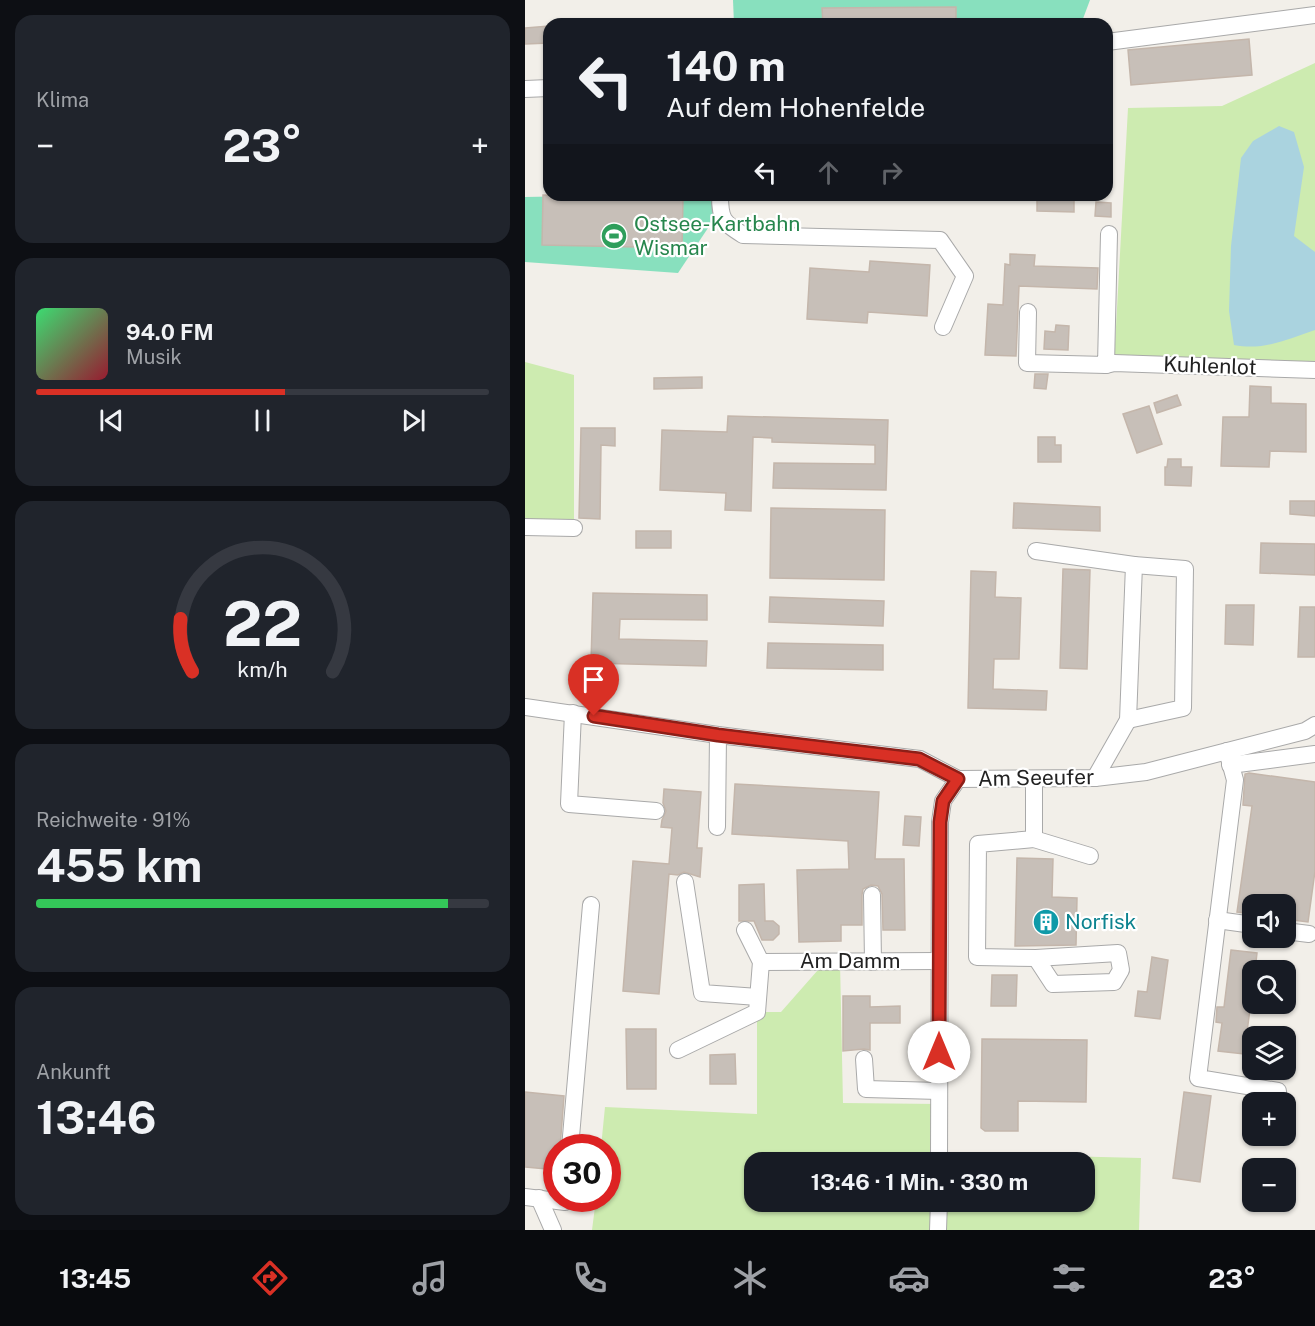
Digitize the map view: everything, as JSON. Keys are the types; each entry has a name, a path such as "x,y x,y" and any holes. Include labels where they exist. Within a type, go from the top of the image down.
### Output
{"street":[{"path":"1113,41 1315,15"},
{"path":"525,89 543,88"},
{"path":"720,201 720,210 726,224 743,235 940,240 965,276 943,327"},
{"path":"1106,365 1109,234"},
{"name":"Kuhlenlot","path":"1028,312 1027,363 1106,365 1114,363 1315,370"},
{"path":"525,527 574,528"},
{"path":"1036,551 1134,566 1185,569 1183,708 1128,720"},
{"path":"1095,778 1128,720 1134,566"},
{"path":"525,706 718,735 919,759 958,779"},
{"path":"573,712 569,804 656,811"},
{"name":"Am Seeufer","path":"939,1152 940,822 943,801 958,779 1095,778 1146,771 1228,758 1305,731 1315,725"},
{"path":"717,827 718,735"},
{"path":"1278,1091 1198,1078 1235,780 1228,758 1315,753"},
{"path":"1034,779 1034,839"},
{"path":"1036,958 977,957 978,844 1034,839 1090,856"},
{"path":"685,882 702,993 758,997"},
{"path":"872,895 873,962"},
{"path":"571,1134 591,905"},
{"path":"1217,920 1242,924"},
{"path":"678,1050 757,1012 761,962 745,930"},
{"path":"1296,932 1309,934"},
{"name":"Am Damm","path":"761,962 939,961"},
{"path":"864,1059 866,1089 939,1091"},
{"path":"532,1198 553,1230"},
{"path":"938,1230 939,1212"}],"green space":[{"path":"733,0 1090,0 1083,18 734,18"},
{"path":"1315,63 1315,370 1114,363 1128,108 1222,106"},
{"name":"Ostsee-Kartbahn Wismar","path":"525,197 543,197 543,201 720,201 720,210 678,273 525,262"},
{"path":"525,362 574,375 574,528 525,527"},
{"path":"825,962 840,962 843,1103 939,1104 939,1152 744,1152 744,1212 1095,1212 1095,1157 1141,1158 1139,1230 592,1230 594,1212 621,1212 621,1134 602,1134 605,1107 757,1114 757,1012 781,1012"}],"water":[{"path":"1279,126 1294,132 1304,167 1294,236 1315,252 1315,330 1266,345 1234,345 1229,311 1231,246 1241,158 1253,141"}],"building":[{"path":"956,7 956,18 823,18 822,8"},
{"path":"543,26 543,43 525,44 525,28"},
{"path":"1249,39 1252,75 1131,85 1128,50"},
{"path":"543,195 543,201 683,201 682,248 542,245"},
{"path":"1037,201 1074,201 1074,212 1037,211"},
{"path":"1096,202 1111,203 1111,217 1095,216"},
{"path":"1010,254 1035,255 1034,266 1098,268 1097,289 1019,286 1016,356 985,355 988,304 1003,305 1005,264 1010,265"},
{"path":"870,261 930,265 927,316 868,312 867,323 807,319 810,268 869,272"},
{"path":"1056,325 1069,326 1068,350 1044,349 1045,331 1055,332"},
{"path":"1035,374 1048,374 1046,389 1034,388"},
{"path":"702,377 702,388 654,389 654,378"},
{"path":"1250,386 1271,387 1271,403 1306,404 1306,452 1270,451 1269,467 1221,466 1223,417 1249,417"},
{"path":"1177,395 1181,405 1157,413 1154,403"},
{"path":"1149,406 1162,444 1137,453 1123,414"},
{"path":"728,416 888,420 886,490 773,488 774,463 875,464 875,445 772,442 772,438 753,437 751,511 725,510 726,493 660,490 662,430 727,432"},
{"path":"581,428 615,428 615,446 601,445 600,519 579,518"},
{"path":"1038,437 1055,437 1055,445 1061,445 1061,462 1038,462"},
{"path":"1168,459 1181,459 1181,467 1192,467 1191,486 1165,485 1165,467 1167,467"},
{"path":"1290,501 1315,501 1315,516 1290,514"},
{"path":"1014,503 1100,507 1100,531 1013,528"},
{"path":"771,508 885,510 884,580 770,578"},
{"path":"636,531 671,531 671,548 636,548"},
{"path":"1261,543 1315,544 1315,575 1260,573"},
{"path":"1063,569 1090,570 1087,669 1060,668"},
{"path":"971,571 996,572 995,597 1021,598 1019,659 994,659 993,689 1047,691 1046,710 968,708"},
{"path":"593,593 707,595 707,620 620,619 619,639 707,641 706,666 591,663"},
{"path":"770,597 884,601 883,626 769,622"},
{"path":"1226,605 1254,605 1253,645 1225,644"},
{"path":"1300,607 1315,607 1315,657 1298,657"},
{"path":"768,643 883,645 883,670 767,668"},
{"path":"1245,774 1315,782 1315,871 1308,922 1296,920 1296,894 1242,894 1242,913 1237,912 1252,806 1243,805"},
{"path":"735,784 879,792 875,859 904,859 905,930 883,930 882,894 878,886 871,885 863,889 862,925 841,925 841,941 799,942 797,870 849,869 848,841 732,834"},
{"path":"664,789 701,792 697,848 702,848 700,877 684,872 678,875 669,874 659,994 623,991 633,861 669,864 672,828 661,827 666,811 663,803"},
{"path":"905,816 921,817 919,846 903,845"},
{"name":"Norfisk","path":"1017,858 1053,859 1052,897 1077,898 1076,945 1015,946"},
{"path":"764,884 765,921 773,921 779,926 779,934 773,940 762,940 754,921 739,921 739,885"},
{"path":"1231,950 1257,953 1256,960 1242,960 1242,1014 1249,1014 1248,1026 1242,1026 1242,1054 1218,1051 1222,1023 1216,1022 1217,1007 1224,1007"},
{"path":"1152,957 1168,960 1160,1019 1135,1016 1138,991 1147,992"},
{"path":"992,975 1017,975 1016,1006 991,1006"},
{"path":"843,996 870,996 870,1007 900,1006 900,1023 870,1023 870,1050 843,1051"},
{"path":"626,1029 656,1029 656,1089 627,1089"},
{"path":"982,1039 1087,1040 1086,1102 1018,1101 1018,1131 985,1131 981,1128"},
{"path":"735,1054 736,1084 710,1084 710,1055"},
{"path":"525,1092 564,1096 561,1134 543,1134 543,1169 525,1167"},
{"path":"1184,1092 1211,1096 1200,1182 1173,1178"}],"place":[{"name":"Ostsee-Kartbahn Wismar","path":"614,236"},
{"name":"Norfisk","path":"1046,922"}],"route":[{"path":"594,716 718,735 919,759 958,779 943,801 940,822 939,1052"}]}
